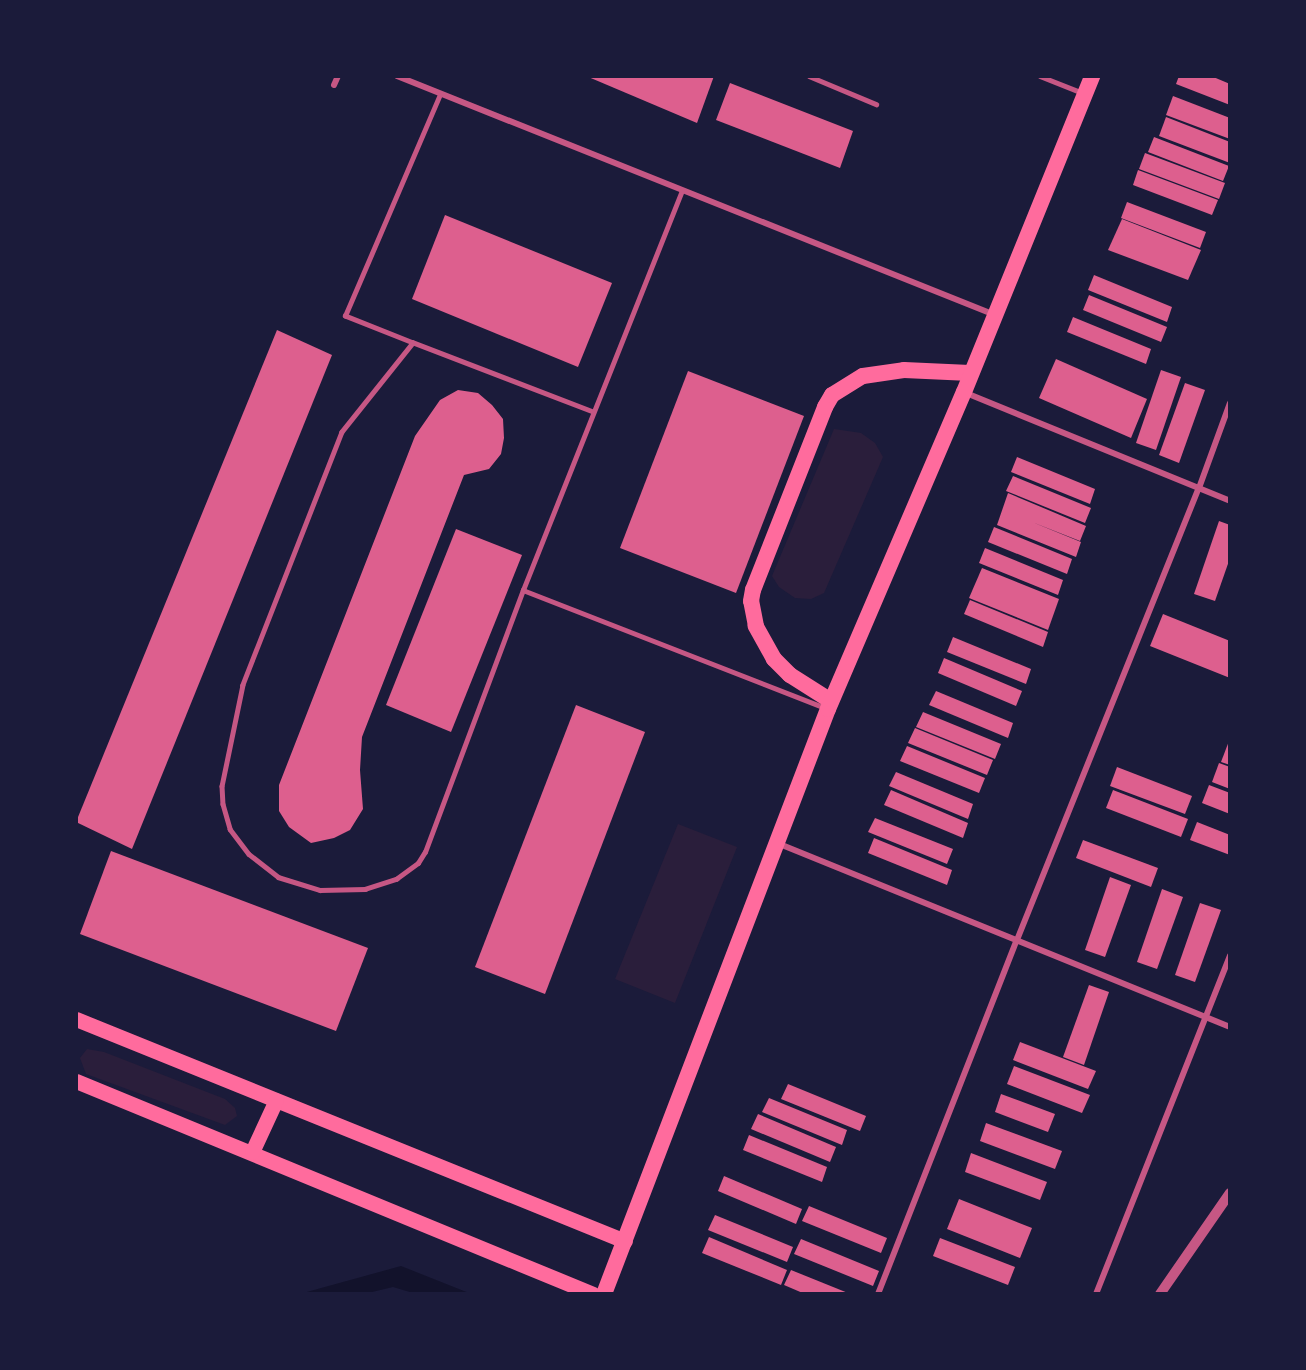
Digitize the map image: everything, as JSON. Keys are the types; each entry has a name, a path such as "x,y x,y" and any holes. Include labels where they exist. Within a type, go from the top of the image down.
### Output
{"highway":[{"path":"604,1293 830,705 964,392 1092,76"},
{"path":"830,705 790,675 774,659 756,626 751,601 753,590 825,407 832,395 863,376 904,370 970,373"}],"main road":[{"path":"76,1019 625,1241"},
{"path":"76,1081 593,1293"},
{"path":"252,1152 276,1100"}],"street":[{"path":"334,85 338,76"},
{"path":"397,76 995,316"},
{"path":"964,392 1230,501"},
{"path":"878,1293 1230,404"},
{"path":"777,843 1230,1027"},
{"path":"1096,1293 1230,956"},
{"path":"1160,1293 1230,1193"}],"lane":[{"path":"809,76 876,104"},
{"path":"1040,76 1085,94"},
{"path":"440,94 345,316 593,412"},
{"path":"413,343 342,432 243,685 224,775 222,796 230,829 249,854 289,882 332,891 373,888 396,879 418,863 433,835 523,590 682,190"},
{"path":"523,590 830,705"}],"shaded area":[{"path":"834,429 861,433 875,443 883,457 824,593 811,599 795,598 779,587 772,576"},
{"path":"678,824 737,847 675,1003 615,979"},
{"path":"87,1049 104,1052 225,1099 235,1108 237,1116 225,1125 86,1074 80,1058"},
{"path":"401,1266 469,1293 413,1293 393,1287 368,1293 303,1293"}],"building":[{"path":"586,76 714,76 697,123"},
{"path":"1179,76 1211,76 1230,84 1230,105 1176,84"},
{"path":"730,83 853,131 840,168 716,120"},
{"path":"1173,96 1230,118 1230,139 1166,115"},
{"path":"1166,117 1230,142 1230,163 1159,136"},
{"path":"1154,137 1229,166 1223,181 1148,152"},
{"path":"1145,153 1225,183 1219,199 1139,169"},
{"path":"1138,170 1218,200 1212,215 1133,185"},
{"path":"1127,202 1206,232 1200,248 1121,218"},
{"path":"445,215 612,283 578,367 412,299"},
{"path":"1122,219 1201,250 1188,280 1108,250"},
{"path":"1094,275 1172,307 1167,322 1088,290"},
{"path":"1089,295 1167,327 1161,342 1083,310"},
{"path":"1073,317 1151,349 1146,364 1067,332"},
{"path":"277,330 332,355 132,849 76,822"},
{"path":"1056,359 1147,399 1131,438 1039,398"},
{"path":"1161,370 1181,377 1156,450 1136,443"},
{"path":"688,371 804,416 736,593 620,548"},
{"path":"1185,383 1205,390 1179,463 1159,455"},
{"path":"458,390 478,393 503,419 504,438 501,454 489,469 464,475 362,737 360,770 363,809 350,830 334,838 311,843 289,827 279,811 279,785 415,436 440,400"},
{"path":"1017,457 1095,489 1090,504 1011,472"},
{"path":"1013,476 1091,508 1085,523 1006,491"},
{"path":"1008,493 1086,526 1080,541 1032,522 1081,542 1076,557 997,525"},
{"path":"1219,521 1230,525 1230,558 1215,601 1194,594"},
{"path":"994,527 1072,559 1067,574 988,542"},
{"path":"456,529 522,555 451,732 386,705"},
{"path":"985,548 1063,580 1058,595 979,563"},
{"path":"982,568 1059,599 1048,630 969,598"},
{"path":"970,600 1048,632 1043,647 964,614"},
{"path":"1163,614 1230,641 1230,678 1150,646"},
{"path":"953,637 1031,669 1026,684 947,652"},
{"path":"944,658 1022,691 1016,706 938,673"},
{"path":"936,691 1013,723 1008,738 929,705"},
{"path":"576,705 645,732 545,994 475,967"},
{"path":"923,712 1001,744 995,759 916,727"},
{"path":"915,728 993,760 987,775 908,743"},
{"path":"1230,741 1230,765 1221,762"},
{"path":"907,746 985,778 979,793 900,761"},
{"path":"1219,763 1230,767 1230,789 1212,782"},
{"path":"1117,767 1192,796 1185,814 1110,786"},
{"path":"896,772 973,804 968,819 889,786"},
{"path":"1209,785 1230,793 1230,814 1202,803"},
{"path":"891,790 968,823 963,838 884,805"},
{"path":"1113,790 1188,819 1181,837 1106,808"},
{"path":"875,818 953,849 947,864 868,832"},
{"path":"1197,822 1230,835 1230,855 1190,840"},
{"path":"874,838 952,870 947,885 868,853"},
{"path":"1083,840 1158,868 1151,887 1076,858"},
{"path":"111,851 368,948 336,1031 80,934"},
{"path":"1110,877 1131,885 1105,957 1085,950"},
{"path":"1162,889 1183,897 1157,969 1137,962"},
{"path":"1200,903 1221,910 1195,982 1175,975"},
{"path":"1089,985 1109,992 1084,1065 1063,1057"},
{"path":"1020,1042 1096,1071 1088,1089 1013,1060"},
{"path":"1014,1066 1090,1095 1082,1113 1007,1084"},
{"path":"788,1084 866,1116 860,1131 781,1099"},
{"path":"1001,1094 1055,1114 1048,1132 995,1112"},
{"path":"769,1098 847,1130 842,1145 762,1112"},
{"path":"758,1114 836,1147 830,1162 751,1129"},
{"path":"986,1123 1062,1151 1055,1169 980,1141"},
{"path":"749,1135 827,1167 822,1182 743,1150"},
{"path":"971,1153 1047,1182 1040,1200 965,1172"},
{"path":"724,1176 802,1209 796,1224 718,1191"},
{"path":"959,1199 1032,1228 1020,1258 947,1229"},
{"path":"809,1206 887,1238 881,1253 802,1221"},
{"path":"715,1215 793,1247 787,1262 708,1230"},
{"path":"709,1237 787,1270 781,1285 702,1253"},
{"path":"940,1238 1015,1267 1008,1285 933,1256"},
{"path":"801,1239 879,1271 873,1286 794,1254"},
{"path":"791,1270 848,1294 805,1294 784,1285"}]}
